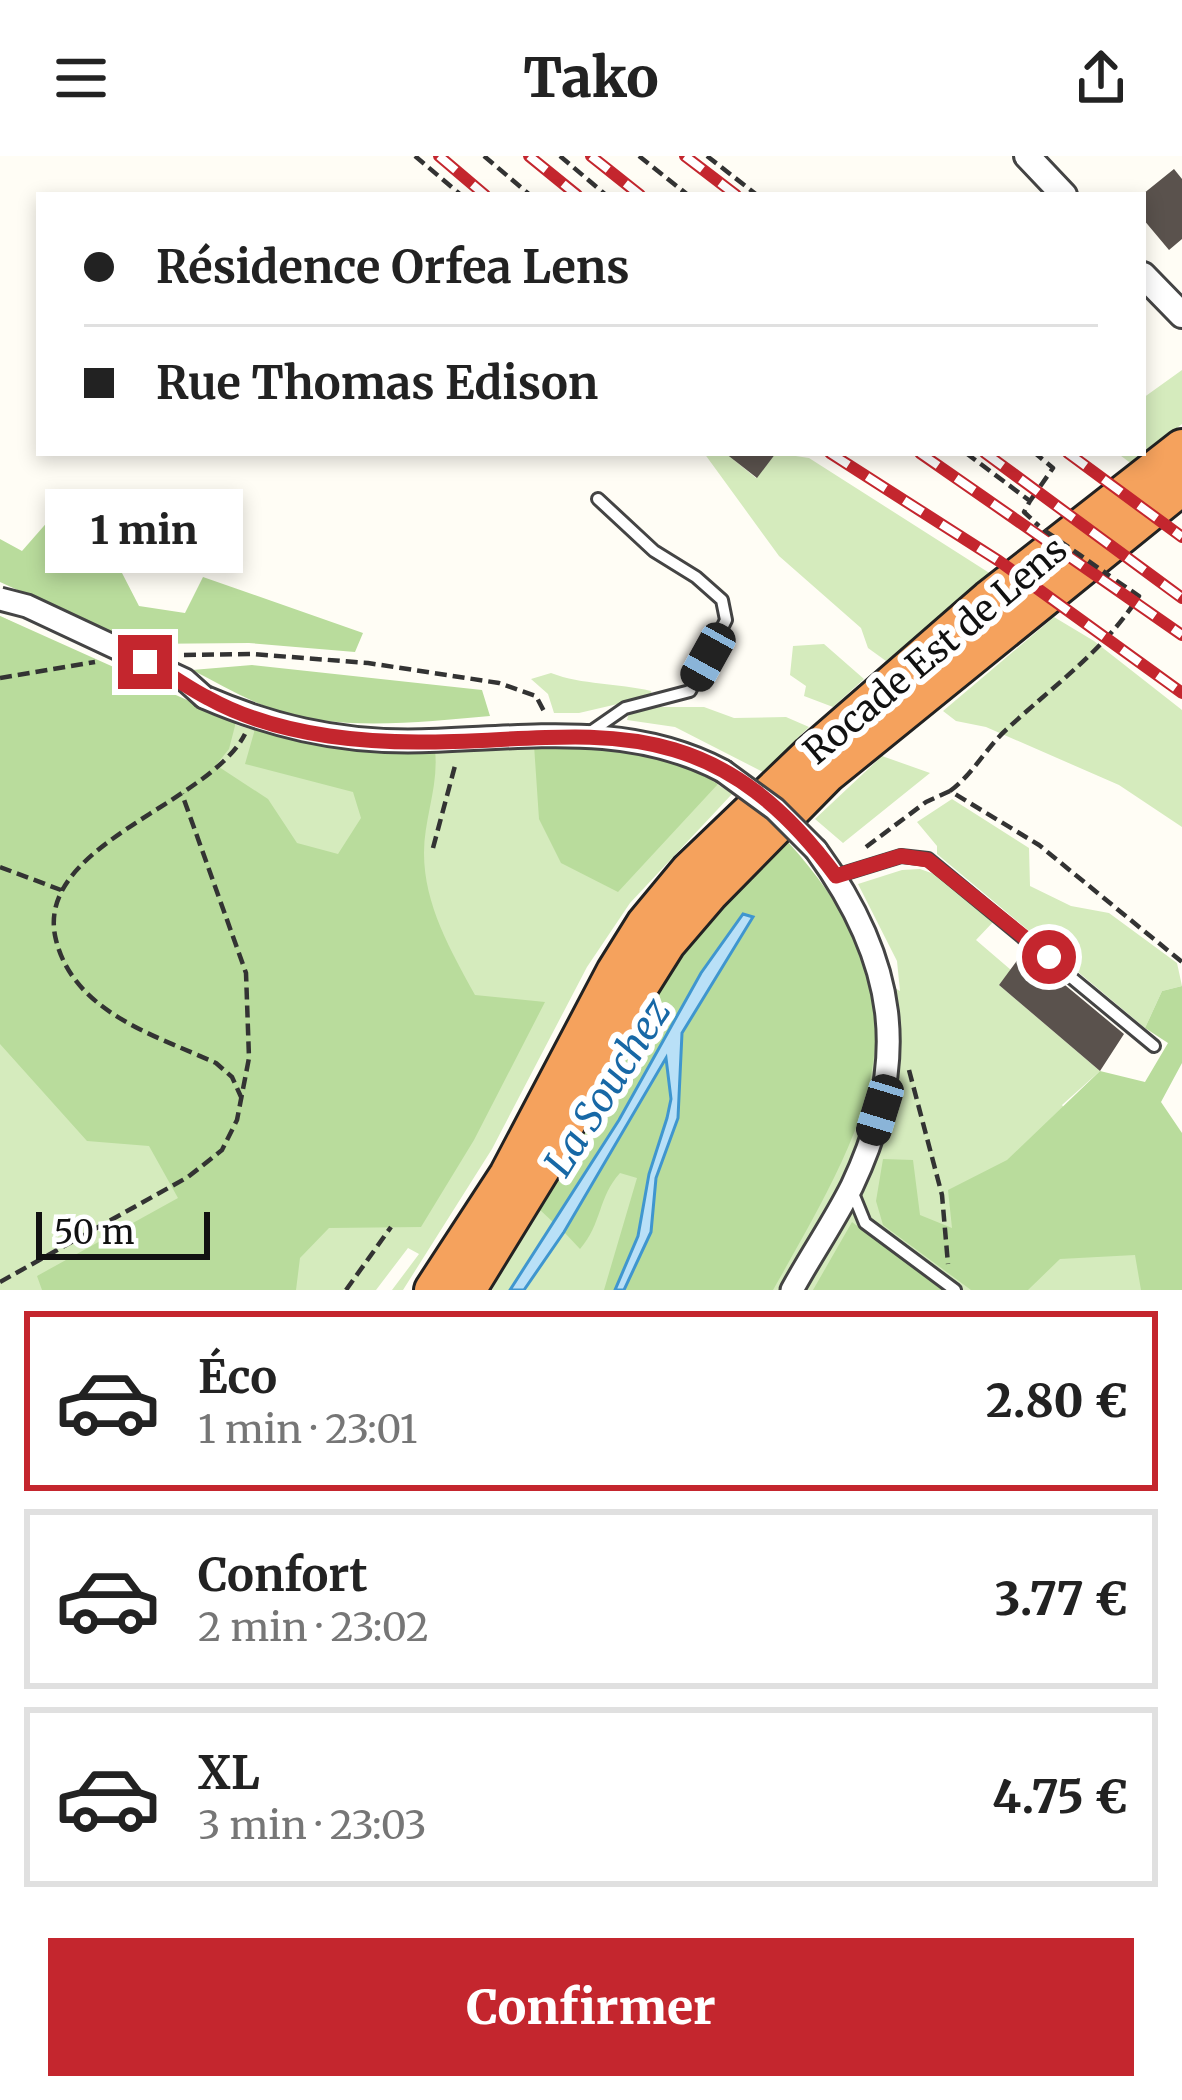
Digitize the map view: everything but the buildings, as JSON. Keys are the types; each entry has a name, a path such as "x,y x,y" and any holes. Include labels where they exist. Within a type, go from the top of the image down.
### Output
{"highway":[{"name":"Rocade Est de Lens","path":"434,1290 508,1175 644,924 689,871 810,755 988,599 1182,448"},
{"name":"Rocade Est de Lens","path":"467,1290 551,1153 628,1005 667,943 709,893 827,774 1182,486"}],"street":[{"path":"1028,156 1061,192"},
{"path":"1146,278 1182,315"},
{"path":"0,598 27,606 184,680 204,697 252,717 331,736 587,735 674,749 723,771 775,809 816,850 862,920 879,962 886,1037 887,1072 880,1110 851,1188 792,1290"}],"lane":[{"path":"587,735 625,708 690,691 726,620 722,600 713,589 654,551 598,499"},
{"path":"836,876 901,856 928,860 1154,1046"},
{"path":"851,1188 865,1223 955,1290"}],"path":[{"path":"415,156 457,192"},
{"path":"484,156 526,192"},
{"path":"560,156 602,192"},
{"path":"639,156 684,192"},
{"path":"707,156 753,192"},
{"path":"970,456 1030,501"},
{"path":"873,842 972,774 1006,729 1109,639 1139,596 1024,512 1054,468 1039,456"},
{"path":"368,663 522,689 536,696 548,720"},
{"path":"242,1100 232,1077 216,1063 89,999 63,969 52,922 61,890 109,840 182,794 235,752 252,717"},
{"path":"433,848 461,739"},
{"path":"950,790 1039,845 1182,962"},
{"path":"0,1282 188,1177 222,1150 242,1100 249,1058 246,973 182,794"},
{"path":"0,867 61,890"},
{"path":"886,1037 905,1054 942,1195 948,1267"},
{"path":"346,1290 391,1227"}],"green space":[{"path":"1182,370 1182,424 1146,453 1146,396"},
{"path":"706,456 737,456 734,460 756,478 774,456 809,458 991,574 886,661 868,648 861,628 779,556"},
{"path":"50,519 122,573 139,606 185,613 203,577 363,633 355,652 249,643 136,644 0,582 0,539 22,551"},
{"path":"0,616 172,700 277,736 387,751 529,748 617,753 698,774 732,794 630,903 587,967 492,1149 403,1290 392,1290 419,1254 408,1248 376,1290 0,1290"},
{"path":"0,616 236,722 229,749 216,765 268,799 297,843 338,854 361,818 353,792 245,764 255,729 339,747 435,750 424,853 440,927 475,995 545,1002 474,1140 421,1227 329,1228 300,1258 296,1290 42,1290 37,1276 178,1198 149,1146 87,1141 0,1044"},
{"path":"1054,617 1094,641 1182,710 1182,827 1119,785 986,727 956,721 943,711"},
{"path":"824,644 864,679 833,707 804,696 806,686 790,675 793,646"},
{"path":"252,665 482,690 490,716 377,724 321,720 267,707 192,670"},
{"path":"551,673 651,691 652,696 579,713 554,713 548,694 531,679"},
{"path":"704,707 734,718 786,717 809,727 763,772 675,727 627,720 629,712"},
{"path":"586,744 655,757 718,784 618,892 561,863 539,819 534,745"},
{"path":"882,756 930,773 843,843 815,819"},
{"path":"952,799 1029,848 1030,886 1071,906 1109,913 1177,963 1182,986 1162,991 1145,1028 937,854 937,846 917,822"},
{"path":"788,842 835,902 863,959 875,1013 873,1066 859,1118 837,1173 773,1290 624,1290 651,1232 656,1178 678,1118 682,1033 752,916 554,1223 539,1209 620,1052 666,976 721,907"},
{"path":"920,869 937,875 994,921 976,940 1011,970 999,985 1100,1071 1062,1105 1182,1290 492,1290 624,1044 789,929 900,991 897,961 858,884"},
{"path":"1182,986 1182,1063 1161,1102 1182,1133 1182,1290 1141,1290 1135,1255 1060,1259 1028,1290 971,1290 883,1225 876,1201 883,1159 913,1160 920,1215 952,1228 948,1190 1007,1160 1100,1071 1145,1082 1168,1043 1145,1028 1162,991"},
{"path":"666,1056 671,1100 649,1174 638,1236 615,1290 604,1290 637,1178 620,1173 580,1249 564,1232"},
{"path":"852,1222 942,1290 813,1290"}],"water":[{"path":"743,914 753,917 682,1033 678,1118 656,1178 651,1232 624,1290 615,1290 638,1236 649,1174 671,1099 666,1058 564,1232 524,1290 510,1290 619,1120 701,973"}],"railway":[{"path":"439,156 481,192"},
{"path":"529,156 573,192"},
{"path":"591,156 636,192"},
{"path":"685,156 732,192"},
{"path":"835,456 999,561 1182,693"},
{"path":"924,456 1182,635"},
{"path":"989,456 1182,598"},
{"path":"1072,456 1182,537"}],"route":[{"path":"145,662 184,680 204,697 306,732 407,741 587,735 674,749 723,771 775,809 836,876 901,856 928,860 1049,957"}],"water label":[{"name":"La Souchez","path":"607,1087"}]}
